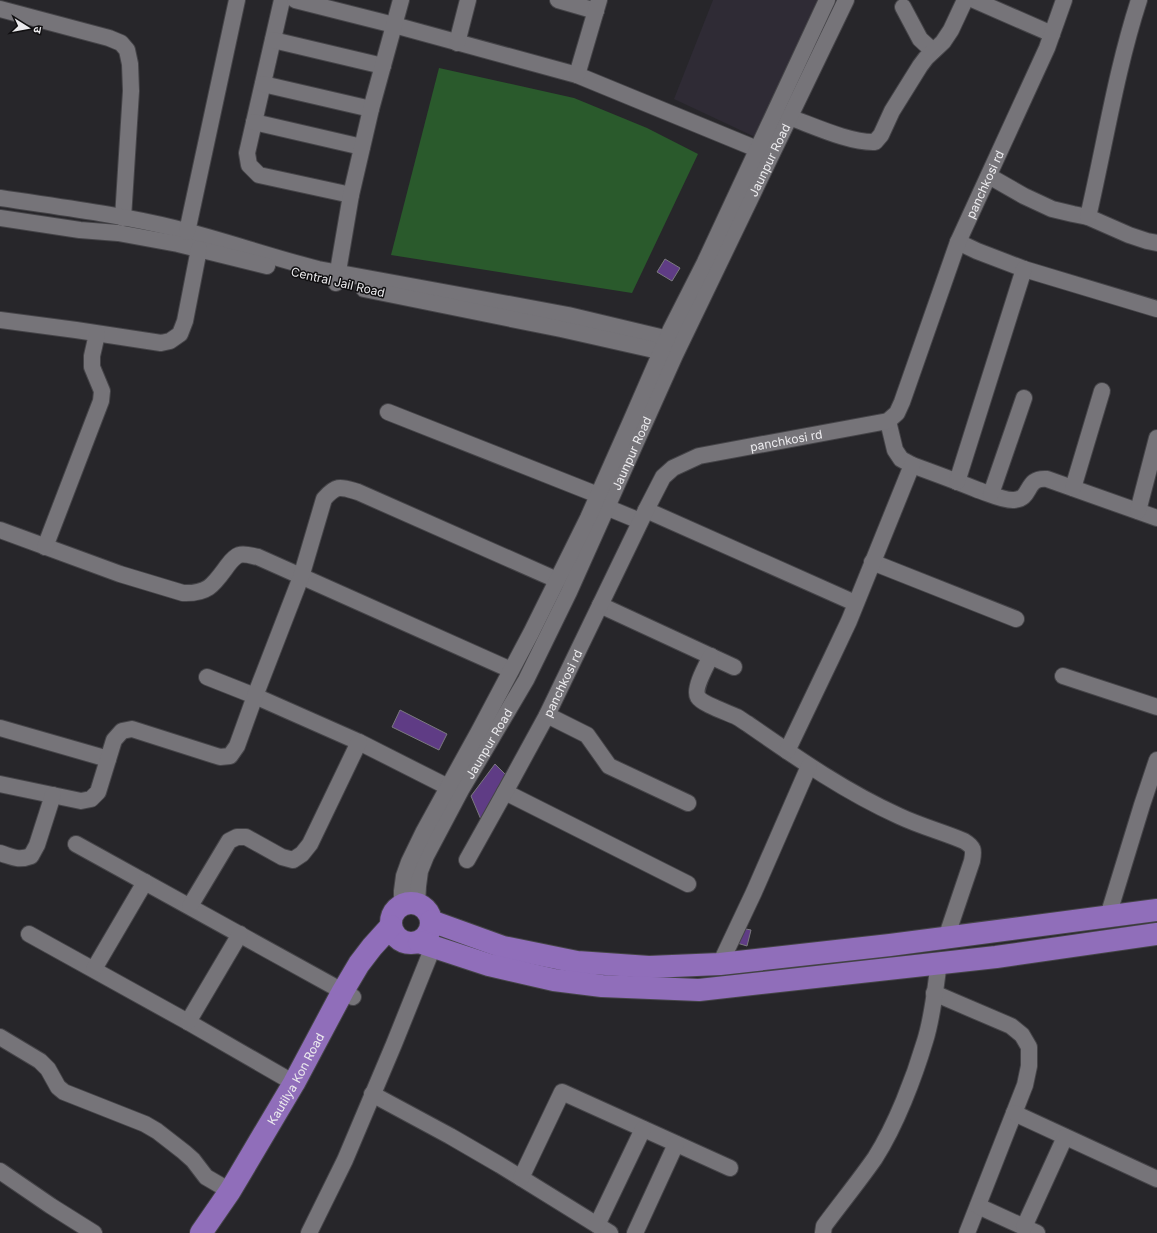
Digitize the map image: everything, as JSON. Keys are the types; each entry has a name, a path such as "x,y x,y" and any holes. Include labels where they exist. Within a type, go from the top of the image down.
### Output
{"highway":[{"path":"410,939 423,939 429,931 431,921 425,909 409,905 395,912 391,921 410,939 489,965 554,980 602,986 692,990 996,957 1157,934"},
{"path":"431,921 503,947 577,962 649,967 720,964 946,938 1157,910"},
{"name":"Kautilya Kon Road","path":"201,1233 230,1191 348,994 383,952 410,939"},
{"name":"Kautilya Kon Road","path":"216,1233 240,1197 304,1089 348,994"}],"street":[{"path":"187,232 237,0"},
{"path":"282,0 247,153 249,166 259,175 350,195"},
{"path":"295,0 394,25 577,75 764,153"},
{"path":"0,198 123,218 187,232 290,262 337,278 350,195 371,109 401,0"},
{"path":"458,43 468,0"},
{"name":"Jaunpur Road","path":"453,791 511,670 557,580 602,501 662,386 671,347 705,262 764,153 827,0"},
{"name":"Jaunpur Road","path":"764,153 789,117 846,0"},
{"path":"789,117 850,139 875,142 881,135 902,93 920,66 943,42 951,30 965,0"},
{"path":"974,0 1052,34"},
{"name":"panchkosi rd","path":"467,860 547,715 643,516 663,478 673,468 699,456 888,421 897,413 958,242 1047,48 1064,0"},
{"path":"1088,216 1112,98 1128,33 1139,0"},
{"path":"566,1 597,6 577,75"},
{"path":"903,7 920,39 933,51"},
{"path":"0,9 109,38 121,43 127,50 130,64 131,91 123,218"},
{"path":"273,40 383,66"},
{"path":"263,84 371,109"},
{"path":"254,122 362,147"},
{"path":"989,176 1046,207 1088,216 1130,235 1157,243"},
{"name":"Central Jail Road","path":"0,218 118,234 200,249 419,294 561,329 671,347"},
{"path":"958,242 1024,269 1157,310"},
{"path":"2,325 96,334 161,344 170,341 180,334 185,321 200,249"},
{"path":"957,482 1024,269"},
{"path":"45,547 101,401 102,391 92,367 92,356 96,334"},
{"path":"1073,488 1102,391"},
{"path":"991,494 1024,398"},
{"path":"388,412 602,501 643,516 855,603"},
{"path":"888,421 895,450 901,458 912,465 957,482 991,494 1014,500 1021,498 1034,481 1039,478 1047,479 1157,518"},
{"path":"1138,511 1157,438"},
{"path":"787,751 832,657 912,465"},
{"path":"0,784 81,801 91,799 98,792 114,740 122,731 132,729 220,757 230,756 238,746 255,696 301,576 324,499 332,490 342,487 358,492 557,580"},
{"name":"Jaunpur Road","path":"409,905 402,891 404,876 424,830 453,791 526,680 569,592 602,501"},
{"path":"0,530 120,574 183,594 203,592 213,584 233,559 240,555 258,557 511,670"},
{"path":"872,562 1016,620"},
{"path":"600,605 734,667"},
{"path":"711,656 702,673 697,692 698,697 703,702 737,717 845,789 900,816 971,845 973,850 972,861 946,938"},
{"path":"1063,676 1157,707"},
{"path":"207,677 255,696 360,742 453,791"},
{"path":"547,715 587,735 610,766 688,803"},
{"path":"0,728 108,759"},
{"path":"190,906 229,841 237,837 246,837 282,857 294,860 302,854 310,844 360,742"},
{"path":"1108,916 1157,760"},
{"path":"720,964 757,886 809,766"},
{"path":"505,792 688,884"},
{"path":"0,852 16,859 23,859 31,856 37,844 53,795"},
{"path":"76,844 348,994"},
{"path":"94,969 145,882"},
{"path":"29,934 94,969 294,1083"},
{"path":"188,1022 240,934"},
{"path":"309,1233 345,1160 394,1044 410,939"},
{"path":"823,1233 824,1226 874,1158 886,1138 905,1098 925,1040 939,963"},
{"path":"934,993 1011,1026 1022,1035 1028,1047 1029,1066 1025,1084 967,1233"},
{"path":"0,1037 40,1061 48,1069 58,1087 64,1092 145,1124 157,1131 170,1139 193,1160 206,1177 230,1191"},
{"path":"521,1178 562,1092 730,1168"},
{"path":"372,1094 450,1136 521,1178 605,1231 643,1129"},
{"path":"1014,1113 1157,1179"},
{"path":"978,1206 1033,1231 1065,1137"},
{"path":"635,1233 676,1144"},
{"path":"0,1170 94,1233"}],"shaded area":[{"path":"713,0 823,0 755,137 674,99"}],"green space":[{"path":"439,68 574,98 647,128 698,154 632,293 391,255"}],"building":[{"path":"665,259 680,268 672,281 657,272"},
{"path":"400,710 447,734 439,750 392,727"},
{"path":"495,764 507,776 482,822 471,796"},
{"path":"741,928 751,930 747,946 737,943"}]}
